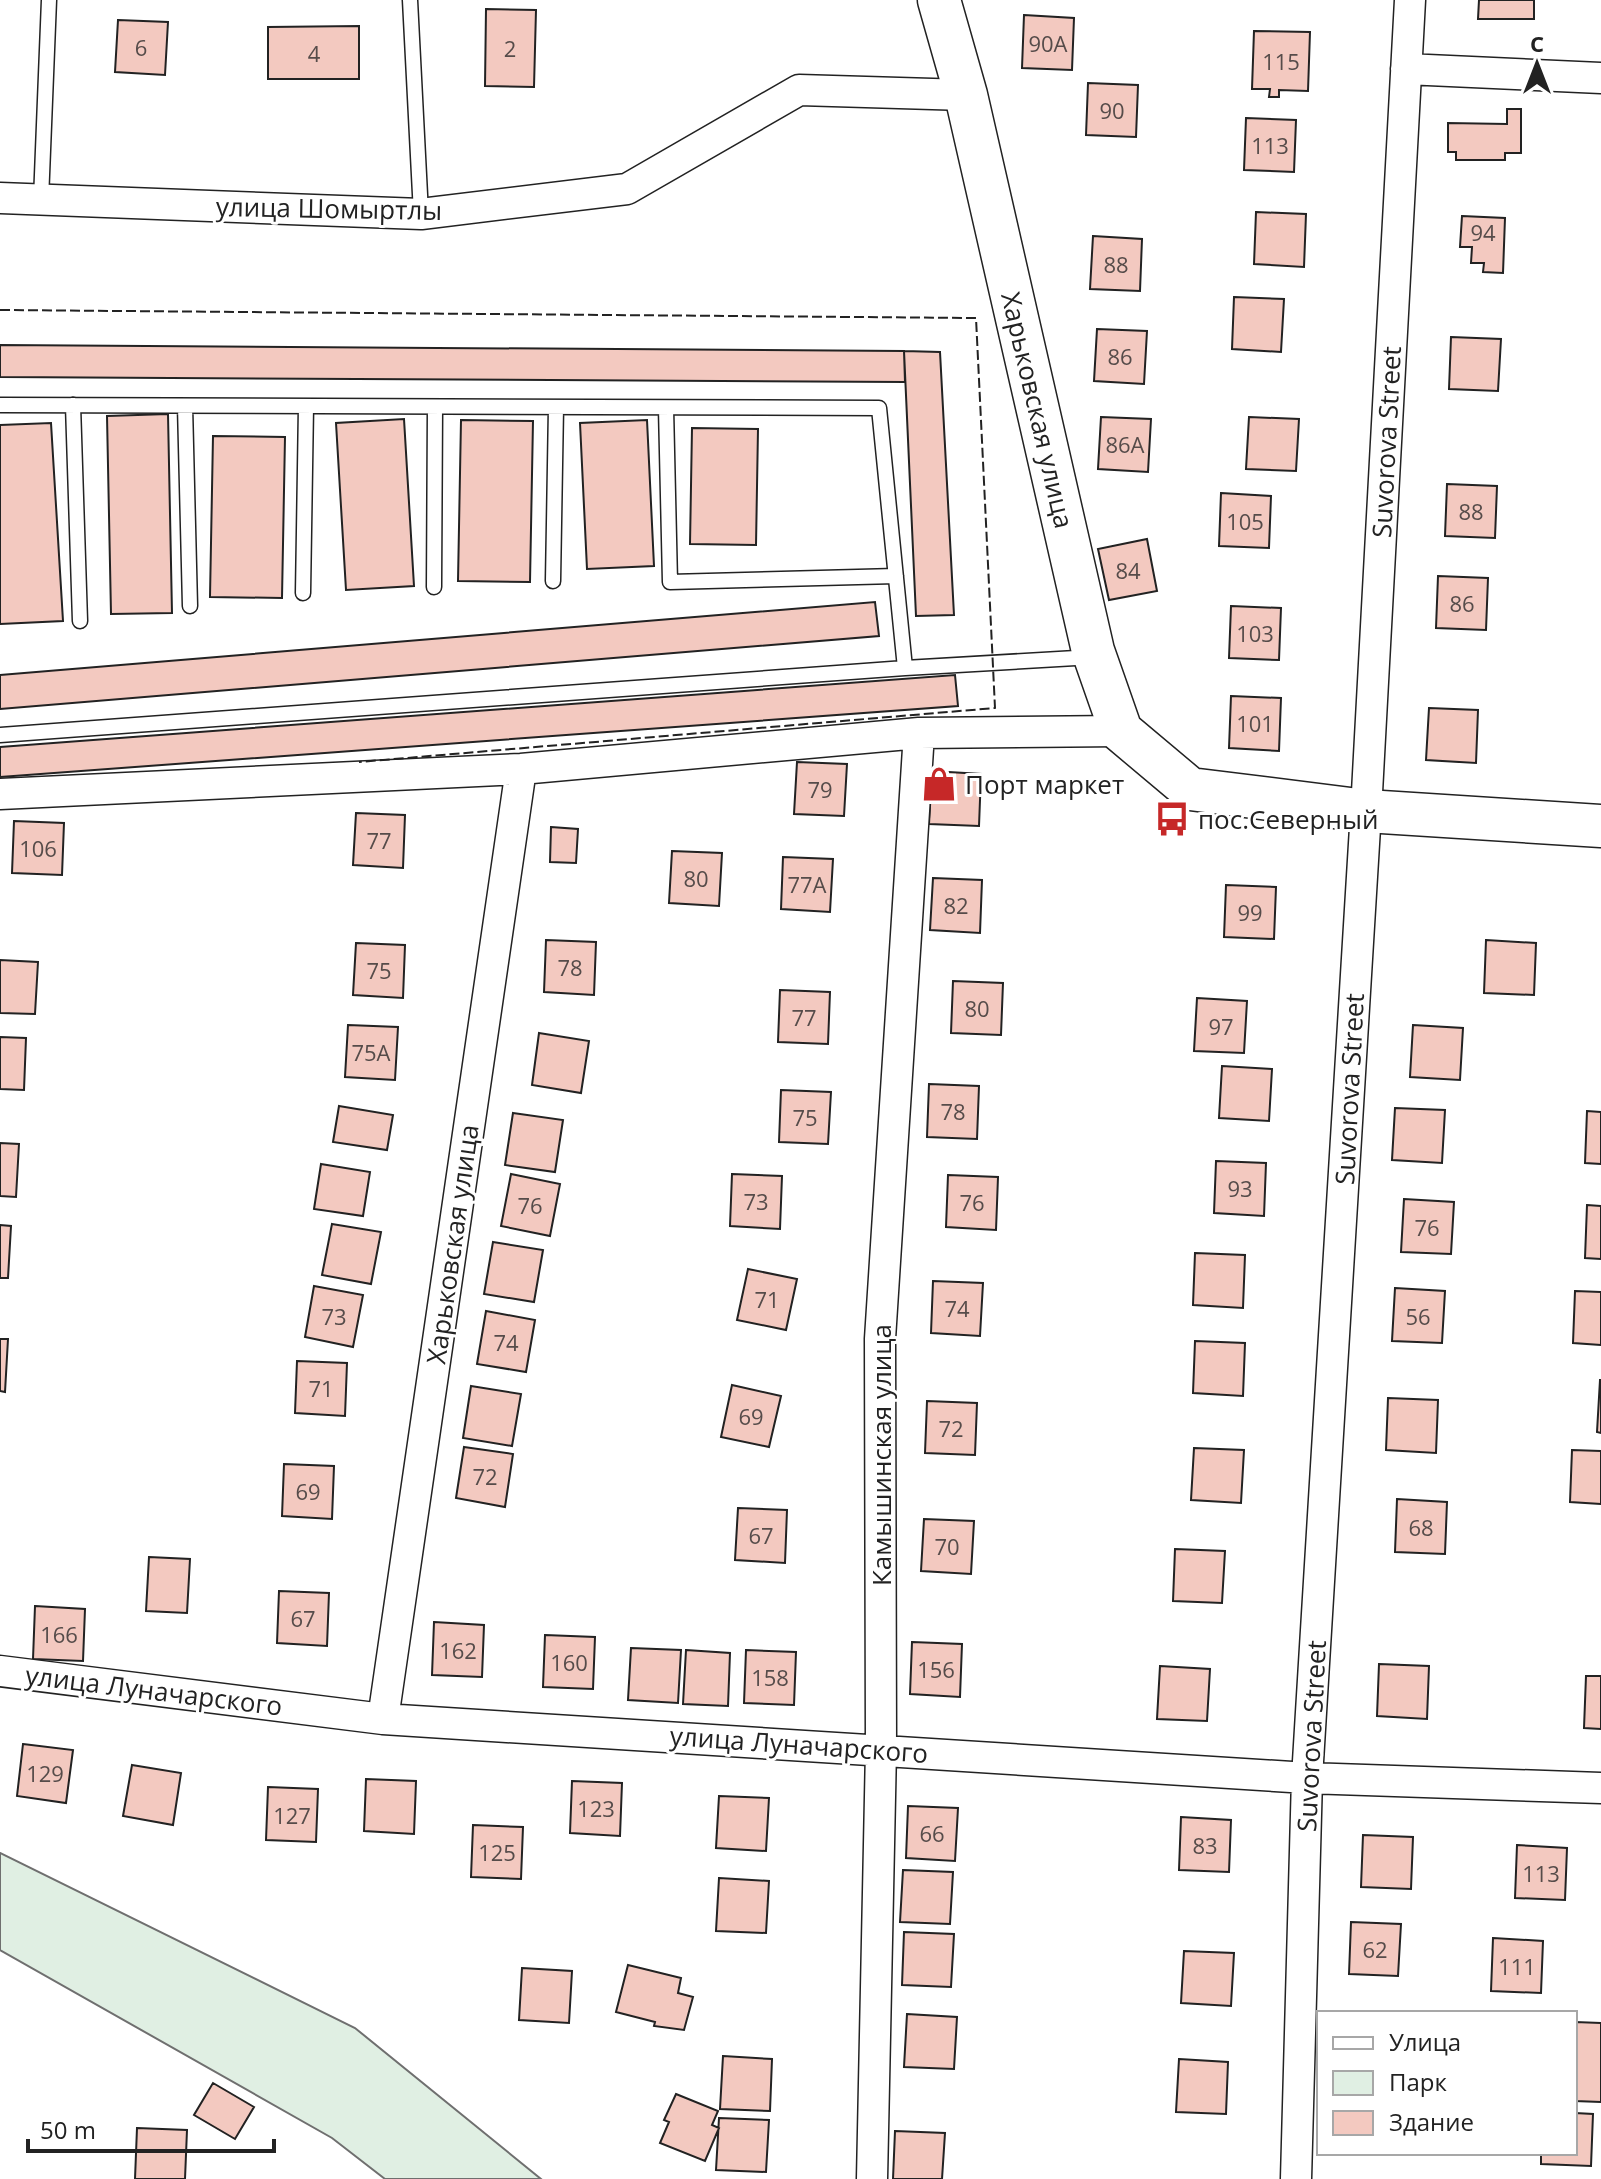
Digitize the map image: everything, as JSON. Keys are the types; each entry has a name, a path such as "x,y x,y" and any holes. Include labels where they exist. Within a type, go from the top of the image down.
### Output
{"street":[{"name":"Харьковская улица","path":"939,0 966,95 1096,657 1121,731"},
{"name":"Suvorova Street","path":"1296,2179 1307,1778 1366,811 1410,0"},
{"path":"1406,69 1601,78"},
{"name":"улица Шомыртлы","path":"0,198 421,214 627,189 799,90 966,95"},
{"path":"0,794 521,769 919,733 1121,731 1190,789 1366,811 1601,826"},
{"name":"Камышинская улица","path":"872,2179 881,1749 880,1339 919,733"},
{"name":"Харьковская улица","path":"383,1719 521,769"},
{"name":"улица Луначарского","path":"0,1671 383,1719 1307,1778 1601,1788"}],"lane":[{"path":"41,201 49,0"},
{"path":"410,0 421,214"},
{"path":"0,405 879,408 905,668"},
{"path":"73,405 80,621"},
{"path":"185,406 190,606"},
{"path":"303,593 306,406"},
{"path":"434,587 435,407"},
{"path":"553,581 556,407"},
{"path":"666,408 670,582 896,576"},
{"path":"0,735 905,668 1096,657"}],"green space":[{"path":"0,1853 355,2028 541,2179 385,2179 332,2138 0,1950"}],"building":[{"path":"1479,0 1534,0 1534,19 1478,19"},
{"path":"486,9 536,10 534,87 485,86"},
{"path":"1024,15 1074,18 1072,70 1022,68"},
{"path":"118,20 168,22 165,75 115,72"},
{"path":"359,26 359,79 268,79 268,27"},
{"path":"1254,31 1310,32 1308,91 1279,90 1279,97 1269,97 1270,89 1252,89"},
{"path":"1088,83 1138,85 1136,137 1086,135"},
{"path":"1507,109 1521,109 1521,153 1505,153 1505,160 1456,160 1456,152 1448,152 1448,123 1507,124"},
{"path":"1246,118 1296,120 1294,172 1244,170"},
{"path":"1256,212 1306,214 1304,267 1254,264"},
{"path":"1462,216 1505,218 1503,273 1483,272 1484,263 1471,263 1472,247 1460,247"},
{"path":"1093,236 1142,239 1140,291 1090,289"},
{"path":"1234,297 1284,299 1281,352 1232,349"},
{"path":"1097,329 1147,331 1144,384 1094,381"},
{"path":"1451,337 1501,339 1498,391 1449,389"},
{"path":"0,345 904,351 905,382 0,377"},
{"path":"904,351 940,352 954,615 916,616"},
{"path":"168,414 172,613 111,614 107,416"},
{"path":"1101,417 1151,419 1148,472 1098,469"},
{"path":"1249,417 1299,419 1296,471 1246,469"},
{"path":"404,419 414,586 346,590 336,423"},
{"path":"461,420 533,421 530,582 458,581"},
{"path":"647,420 654,566 587,569 580,423"},
{"path":"51,423 63,621 0,624 0,425"},
{"path":"692,428 758,429 756,545 690,544"},
{"path":"213,436 285,437 282,598 210,597"},
{"path":"1447,484 1497,486 1495,538 1445,536"},
{"path":"1221,493 1271,496 1269,548 1219,546"},
{"path":"1147,539 1157,591 1109,600 1098,549"},
{"path":"1438,576 1488,578 1486,630 1436,628"},
{"path":"875,602 879,636 0,709 0,675"},
{"path":"1231,606 1281,608 1279,660 1229,658"},
{"path":"955,675 958,706 0,777 0,747"},
{"path":"1231,696 1281,698 1279,751 1229,748"},
{"path":"1429,708 1478,710 1476,763 1426,760"},
{"path":"797,762 847,764 844,816 794,814"},
{"path":"932,771 981,774 979,826 929,824"},
{"path":"356,813 405,815 403,868 353,865"},
{"path":"14,821 64,823 62,875 12,873"},
{"path":"551,827 578,829 576,863 550,862"},
{"path":"672,851 722,853 719,906 669,903"},
{"path":"783,857 833,859 830,912 781,909"},
{"path":"933,878 982,880 980,933 930,930"},
{"path":"1226,885 1276,887 1274,939 1224,937"},
{"path":"546,940 596,942 594,995 544,992"},
{"path":"1486,940 1536,943 1534,995 1484,993"},
{"path":"356,943 405,945 403,998 353,995"},
{"path":"0,960 38,962 35,1014 0,1013"},
{"path":"953,981 1003,983 1001,1035 951,1033"},
{"path":"780,990 830,992 828,1044 778,1042"},
{"path":"1197,998 1247,1001 1244,1053 1194,1051"},
{"path":"348,1025 398,1027 395,1080 345,1077"},
{"path":"1413,1025 1463,1028 1460,1080 1410,1077"},
{"path":"539,1033 589,1041 581,1093 532,1085"},
{"path":"0,1037 26,1038 24,1090 0,1089"},
{"path":"1222,1066 1272,1069 1269,1121 1219,1118"},
{"path":"929,1084 979,1086 977,1139 927,1137"},
{"path":"781,1090 831,1092 828,1144 779,1142"},
{"path":"339,1106 393,1115 387,1150 333,1142"},
{"path":"1395,1108 1445,1110 1442,1163 1392,1160"},
{"path":"1587,1111 1601,1112 1601,1164 1585,1163"},
{"path":"513,1113 563,1120 555,1172 505,1165"},
{"path":"0,1143 19,1144 16,1197 0,1196"},
{"path":"1216,1161 1266,1163 1264,1216 1214,1213"},
{"path":"321,1164 370,1172 363,1216 314,1209"},
{"path":"511,1174 560,1184 550,1236 501,1226"},
{"path":"732,1174 782,1176 780,1229 730,1226"},
{"path":"948,1175 998,1177 996,1230 946,1227"},
{"path":"1404,1199 1454,1202 1451,1254 1401,1252"},
{"path":"1587,1205 1601,1206 1601,1259 1585,1258"},
{"path":"332,1224 381,1232 371,1284 322,1275"},
{"path":"0,1225 11,1226 8,1278 0,1278"},
{"path":"493,1242 543,1250 534,1302 484,1294"},
{"path":"1195,1253 1245,1255 1243,1308 1193,1305"},
{"path":"748,1269 797,1279 786,1330 737,1320"},
{"path":"933,1281 983,1283 980,1336 931,1333"},
{"path":"314,1286 363,1295 353,1347 305,1337"},
{"path":"1395,1288 1445,1291 1442,1343 1392,1341"},
{"path":"1575,1291 1601,1292 1601,1345 1573,1343"},
{"path":"486,1311 535,1320 526,1372 477,1364"},
{"path":"0,1339 8,1339 5,1392 0,1391"},
{"path":"1195,1341 1245,1343 1243,1396 1193,1393"},
{"path":"297,1361 347,1363 345,1416 295,1413"},
{"path":"1601,1380 1601,1433 1597,1432"},
{"path":"732,1385 781,1396 769,1447 721,1437"},
{"path":"471,1386 521,1394 512,1446 463,1438"},
{"path":"1388,1398 1438,1400 1436,1453 1386,1450"},
{"path":"927,1401 977,1403 975,1455 925,1453"},
{"path":"464,1447 513,1454 505,1507 456,1498"},
{"path":"1194,1448 1244,1450 1241,1503 1191,1500"},
{"path":"1572,1450 1601,1451 1601,1504 1570,1502"},
{"path":"284,1464 334,1466 332,1519 282,1516"},
{"path":"1397,1499 1447,1502 1445,1554 1395,1552"},
{"path":"738,1508 787,1510 785,1563 735,1560"},
{"path":"924,1519 974,1521 971,1574 921,1571"},
{"path":"1175,1549 1225,1551 1222,1603 1173,1601"},
{"path":"149,1557 190,1559 187,1613 146,1611"},
{"path":"279,1591 329,1593 327,1646 277,1643"},
{"path":"35,1606 85,1609 83,1661 33,1659"},
{"path":"434,1622 484,1625 482,1677 432,1675"},
{"path":"545,1635 595,1637 593,1689 543,1687"},
{"path":"912,1642 962,1644 960,1697 910,1694"},
{"path":"631,1648 681,1650 678,1703 628,1700"},
{"path":"686,1650 730,1653 728,1706 683,1704"},
{"path":"746,1650 796,1652 794,1705 744,1703"},
{"path":"1379,1664 1429,1666 1427,1719 1377,1716"},
{"path":"1160,1666 1210,1669 1207,1721 1157,1719"},
{"path":"1586,1676 1601,1676 1601,1729 1584,1728"},
{"path":"23,1744 73,1750 66,1803 17,1796"},
{"path":"132,1765 181,1773 173,1825 123,1816"},
{"path":"366,1779 416,1781 414,1834 364,1831"},
{"path":"572,1781 622,1783 620,1836 570,1833"},
{"path":"268,1787 318,1789 316,1842 266,1840"},
{"path":"719,1796 769,1798 766,1851 716,1848"},
{"path":"908,1806 958,1808 955,1861 906,1858"},
{"path":"1181,1817 1231,1820 1229,1872 1179,1870"},
{"path":"473,1825 523,1827 521,1879 471,1877"},
{"path":"1363,1835 1413,1837 1411,1889 1361,1887"},
{"path":"1517,1845 1567,1848 1565,1900 1515,1898"},
{"path":"903,1870 953,1872 950,1924 900,1922"},
{"path":"719,1878 769,1881 766,1933 716,1931"},
{"path":"1351,1922 1401,1924 1398,1976 1349,1974"},
{"path":"904,1932 954,1934 951,1987 902,1985"},
{"path":"1493,1938 1543,1941 1541,1993 1491,1991"},
{"path":"1184,1951 1234,1953 1231,2006 1181,2003"},
{"path":"628,1965 681,1978 678,1993 693,1997 684,2030 654,2026 655,2022 616,2012"},
{"path":"522,1968 572,1971 569,2023 519,2020"},
{"path":"907,2014 957,2017 954,2069 904,2067"},
{"path":"1577,2022 1601,2023 1601,2102 1577,2101"},
{"path":"723,2056 772,2059 770,2111 720,2109"},
{"path":"1179,2059 1228,2062 1226,2114 1176,2112"},
{"path":"213,2083 254,2107 235,2139 194,2115"},
{"path":"676,2094 718,2111 712,2125 719,2128 705,2161 660,2143 669,2122 664,2120"},
{"path":"1577,2113 1593,2114 1591,2166 1541,2164 1541,2155 1577,2155"},
{"path":"719,2118 769,2120 766,2172 716,2170"},
{"path":"137,2128 187,2130 185,2179 135,2179"},
{"path":"895,2131 945,2133 942,2179 893,2179"}],"fence":[{"path":"0,310 976,318 995,708 359,762"}],"place":[{"name":"Порт маркет","path":"939,784"},
{"name":"пос.Северный","path":"1172,819"}]}
